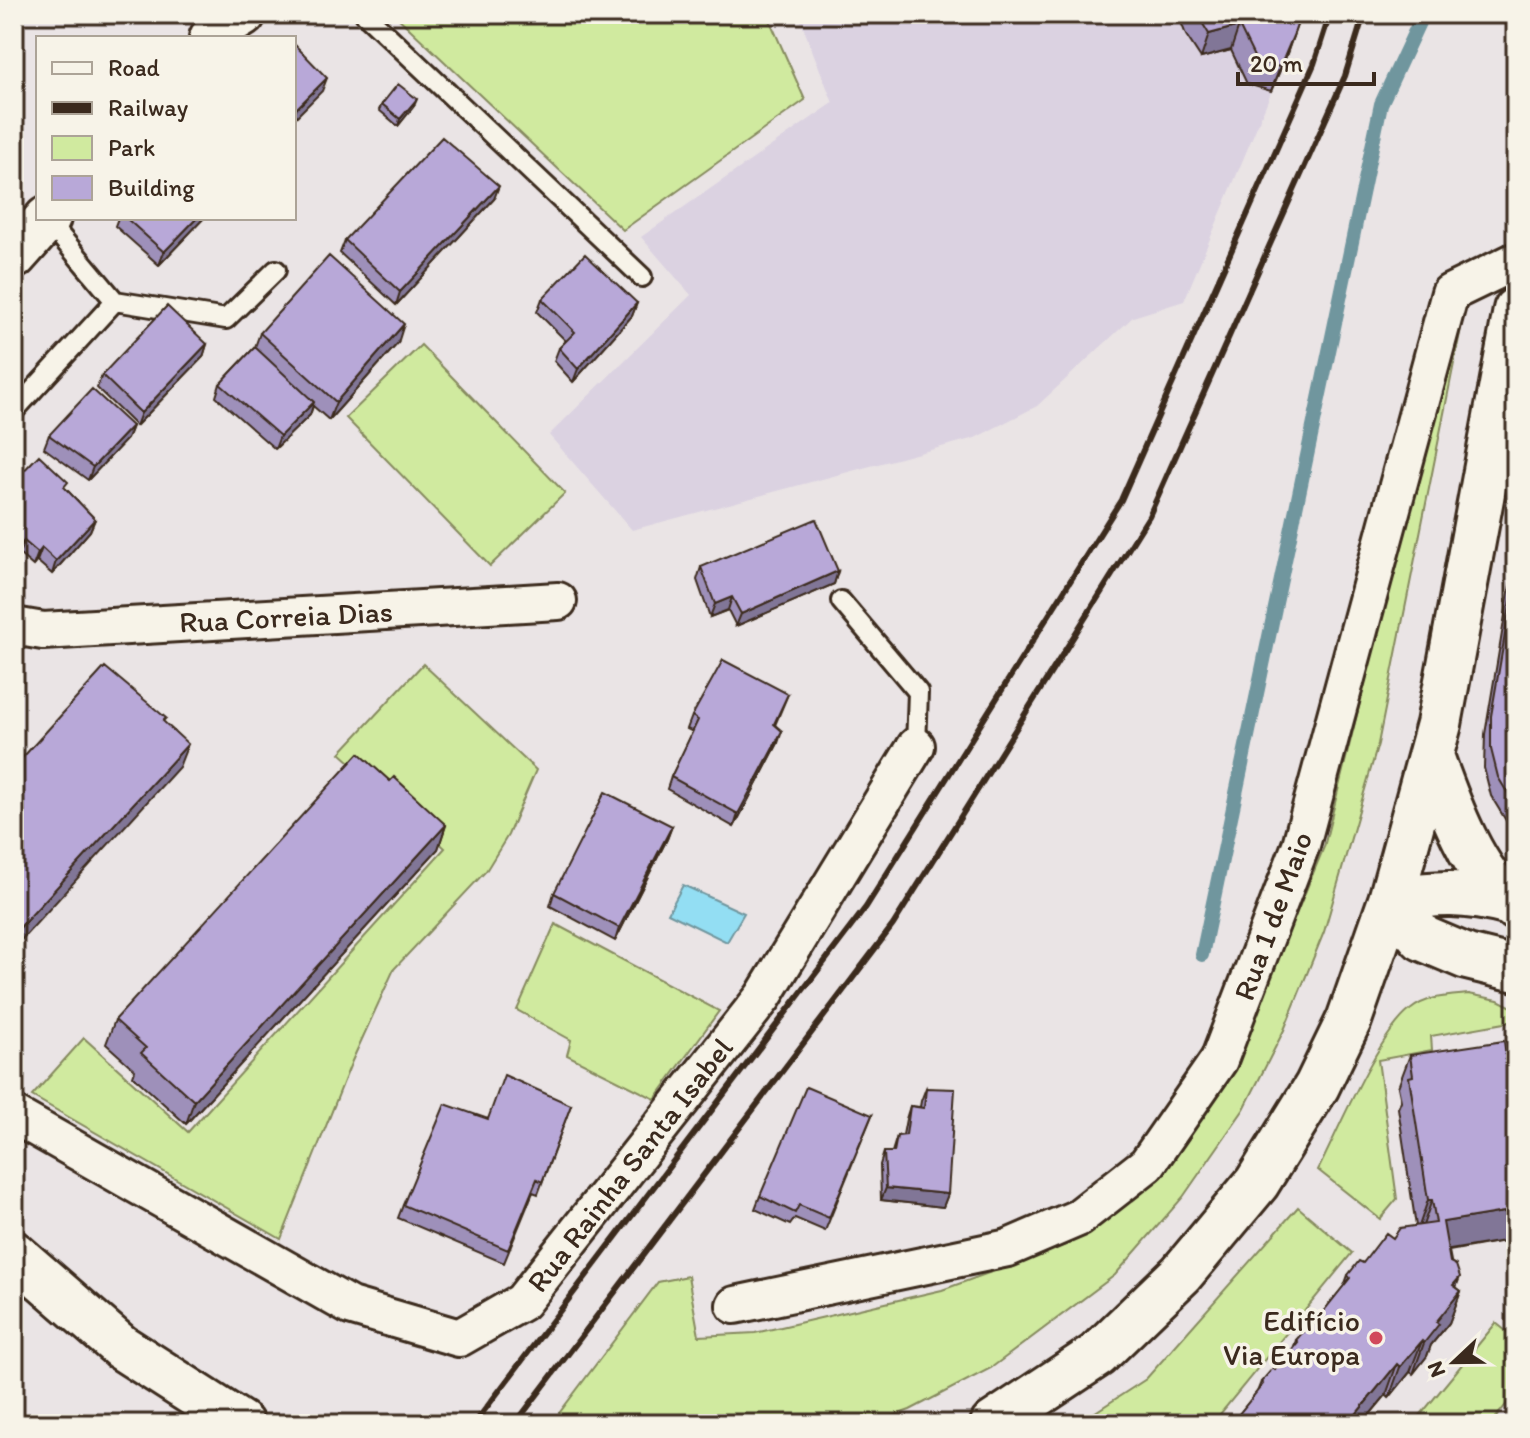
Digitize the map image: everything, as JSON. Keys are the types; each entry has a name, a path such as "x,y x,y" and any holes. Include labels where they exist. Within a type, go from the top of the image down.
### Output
{"street":[{"path":"214,36 243,14"},
{"path":"14,256 47,220"},
{"name":"Rua 1 de Maio","path":"735,1305 1008,1248 1078,1218 1147,1164 1219,1060 1301,845 1450,293 1516,261"},
{"path":"993,1424 1097,1355 1181,1274 1257,1183 1317,1086 1349,1020 1391,900 1439,724 1516,310"},
{"name":"Rua Correia Dias","path":"14,626 43,631 558,601"},
{"name":"Rua Rainha Santa Isabel","path":"14,1115 350,1306 459,1338 522,1302 763,997 916,746"},
{"path":"1431,756 1453,816 1482,867 1513,905"},
{"path":"1391,900 1432,893 1475,894 1513,905"},
{"path":"1391,900 1422,938 1467,957 1516,969"},
{"path":"1360,990 1395,970 1424,959 1467,957"},
{"path":"14,1254 121,1347 241,1424"}],"lane":[{"path":"365,14 642,277"},
{"path":"49,220 115,301 226,319 276,270"},
{"path":"14,411 115,301"},
{"path":"841,601 918,692 916,746"}],"shaded area":[{"path":"798,14 1300,14 1285,59 1184,301 1133,317 1037,406 975,438 632,530 549,435 691,295 641,237 833,103"}],"green space":[{"path":"394,14 767,14 805,100 623,230"},
{"path":"1467,298 1378,744 1324,932 1284,1030 1244,1109 1183,1197 1115,1275 991,1368 910,1410 870,1424 551,1424 658,1282 688,1276 699,1336 755,1333 942,1290 1068,1244 1110,1212 1263,994 1324,847 1454,324"},
{"path":"421,345 565,493 490,566 346,418"},
{"path":"423,664 536,770 508,835 486,871 394,969 352,1061 281,1239 32,1096 84,1038 188,1132 445,848 340,753"},
{"path":"555,924 719,1011 655,1099 567,1055 571,1040 517,1010"},
{"path":"1469,994 1498,1000 1516,1009 1516,1021 1431,1036 1432,1050 1378,1060 1397,1199 1380,1219 1318,1170 1372,1061 1397,1023 1423,1002"},
{"path":"1298,1207 1352,1253 1212,1424 1077,1424 1146,1379"},
{"path":"1496,1323 1516,1339 1516,1392 1493,1421 1490,1424 1413,1424"}],"water":[{"path":"683,885 744,913 727,942 668,913"}],"building":[{"path":"1197,14 1301,14 1280,67 1256,61 1239,26 1209,34"},
{"path":"296,46 327,78 296,109"},
{"path":"398,84 417,99 400,119 382,104"},
{"path":"442,137 499,186 400,292 345,240"},
{"path":"128,220 195,220 164,252"},
{"path":"585,254 637,303 578,369 559,348 575,332 542,299"},
{"path":"329,256 404,324 336,402 260,333"},
{"path":"167,306 207,344 141,413 102,375"},
{"path":"255,347 314,402 280,436 220,384"},
{"path":"92,389 132,426 93,467 49,435"},
{"path":"39,455 68,482 64,487 95,519 56,561 42,548 38,553 24,541 18,548 14,543 14,481"},
{"path":"816,519 838,571 741,614 732,597 715,604 701,567"},
{"path":"1516,571 1516,807 1498,777 1491,749 1491,716"},
{"path":"723,660 788,694 774,724 782,731 738,814 671,777 698,720 692,716"},
{"path":"105,667 166,718 163,721 188,744 14,934 14,767"},
{"path":"359,753 390,781 394,777 446,825 194,1101 141,1053 146,1048 115,1020"},
{"path":"605,792 672,826 619,928 554,893"},
{"path":"1504,1041 1516,1101 1516,1210 1443,1222 1450,1262 1456,1265 1460,1277 1453,1285 1461,1291 1436,1322 1439,1324 1400,1367 1397,1364 1348,1424 1231,1424 1263,1384 1261,1382 1273,1368 1275,1370 1298,1342 1296,1340 1309,1325 1311,1327 1350,1278 1348,1275 1359,1261 1363,1263 1386,1233 1393,1238 1400,1228 1436,1223 1432,1200 1428,1200 1409,1077 1413,1076 1410,1055"},
{"path":"504,1075 571,1105 542,1182 537,1179 508,1250 403,1205 445,1104 488,1119"},
{"path":"806,1087 872,1115 829,1218 799,1205 795,1213 760,1196"},
{"path":"926,1088 955,1089 948,1194 886,1188 884,1152 894,1152 897,1136 906,1135 910,1106 924,1108"}],"waterway":[{"path":"1202,955 1381,104 1423,14"}],"railway":[{"path":"474,1424 866,907 1121,500 1314,64 1330,14"},
{"path":"515,1424 893,925 1149,516 1345,76 1364,14"}],"place":[{"name":"Edifício Via Europa","path":"1376,1338"}]}
